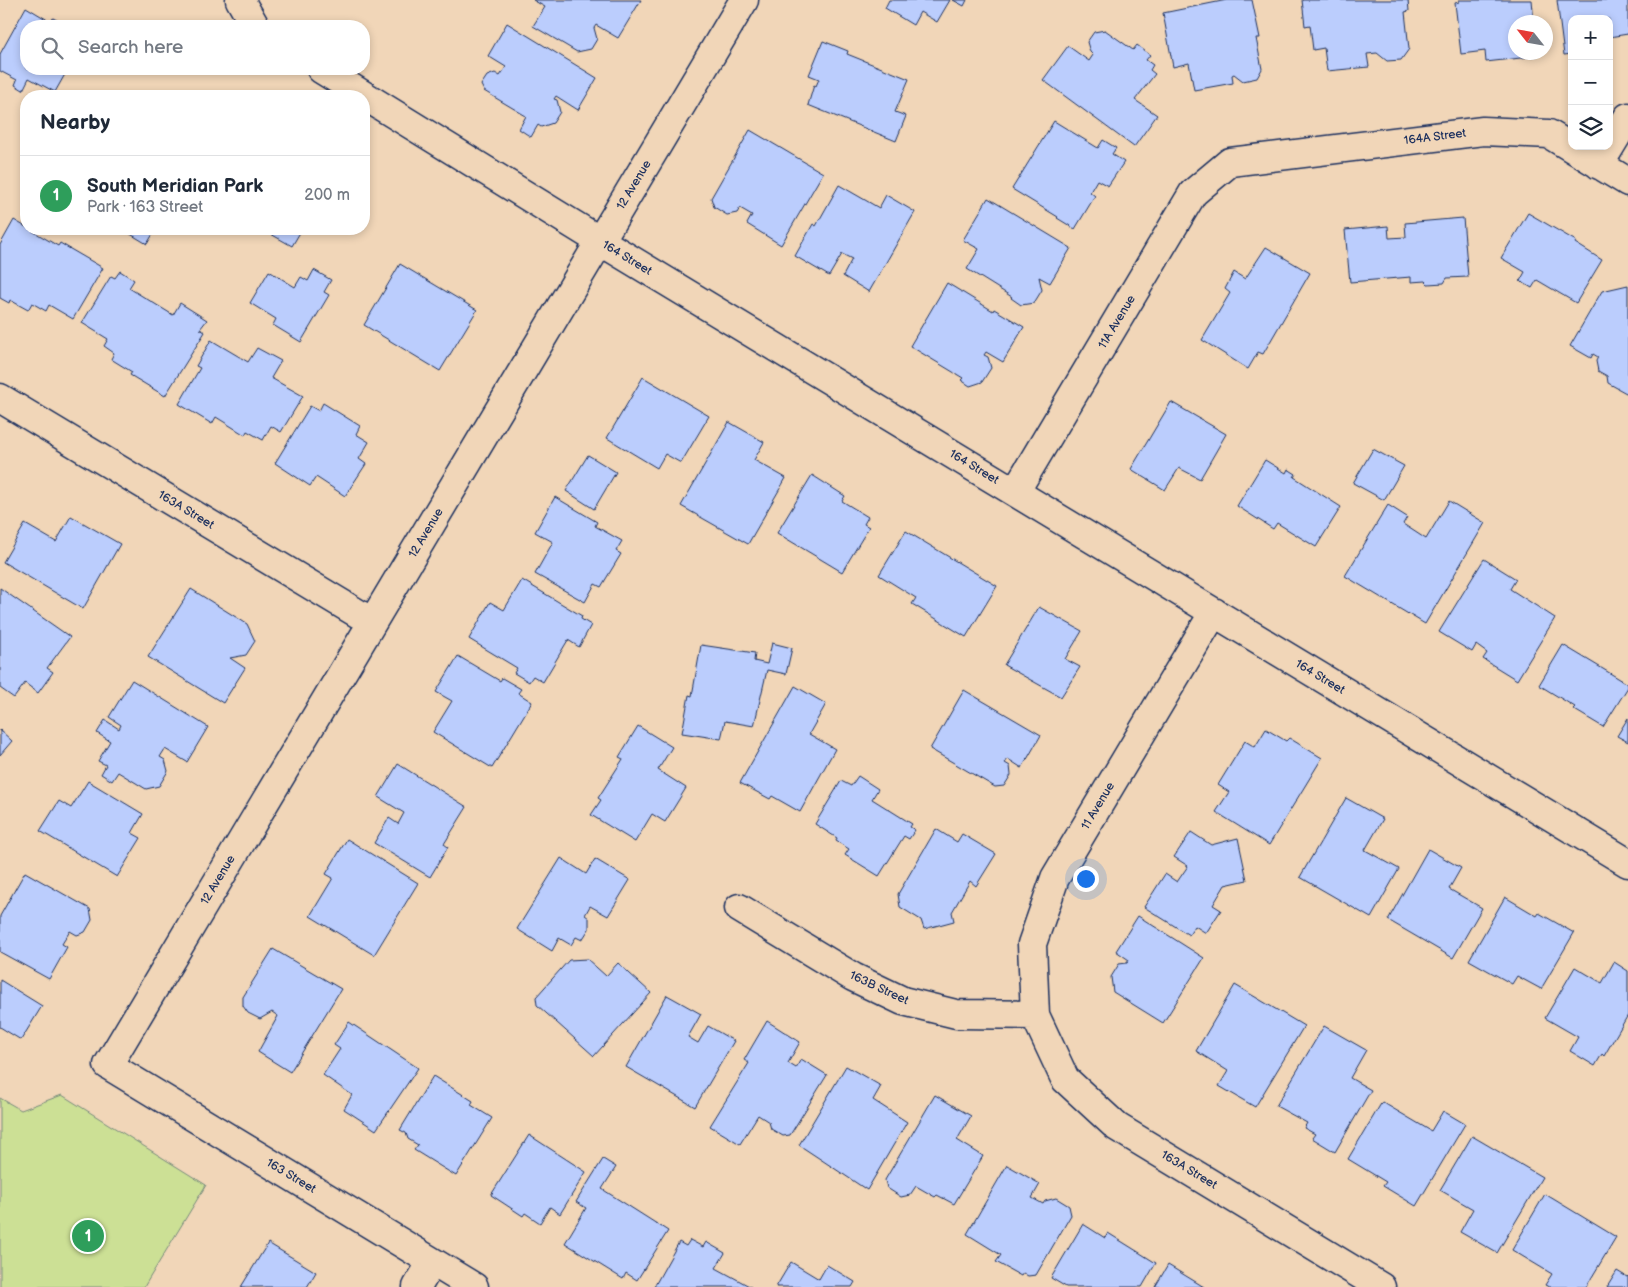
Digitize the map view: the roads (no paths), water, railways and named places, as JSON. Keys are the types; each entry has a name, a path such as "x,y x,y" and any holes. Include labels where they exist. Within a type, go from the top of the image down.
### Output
{"street":[{"path":"240,0 252,20"},
{"name":"12 Avenue","path":"108,1065 744,0"},
{"name":"164 Street","path":"331,75 355,90"},
{"name":"164 Street","path":"370,99 600,241 1628,863"},
{"path":"1599,164 1628,118"},
{"name":"164A Street","path":"1230,162 1483,131 1549,134 1628,182"},
{"name":"11A Avenue","path":"1015,492 1193,193 1230,162"},
{"name":"163A Street","path":"2,403 372,622"},
{"name":"11 Avenue","path":"1035,1015 1032,944 1055,878 1214,612"},
{"name":"163B Street","path":"739,908 853,977 903,1001 956,1014 1035,1015"},
{"name":"163A Street","path":"1035,1015 1065,1079 1117,1127 1381,1287"},
{"name":"163 Street","path":"108,1065 474,1287"},
{"path":"417,1287 432,1262"}],"place":[{"name":"South Meridian Park","path":"88,1236"}]}
